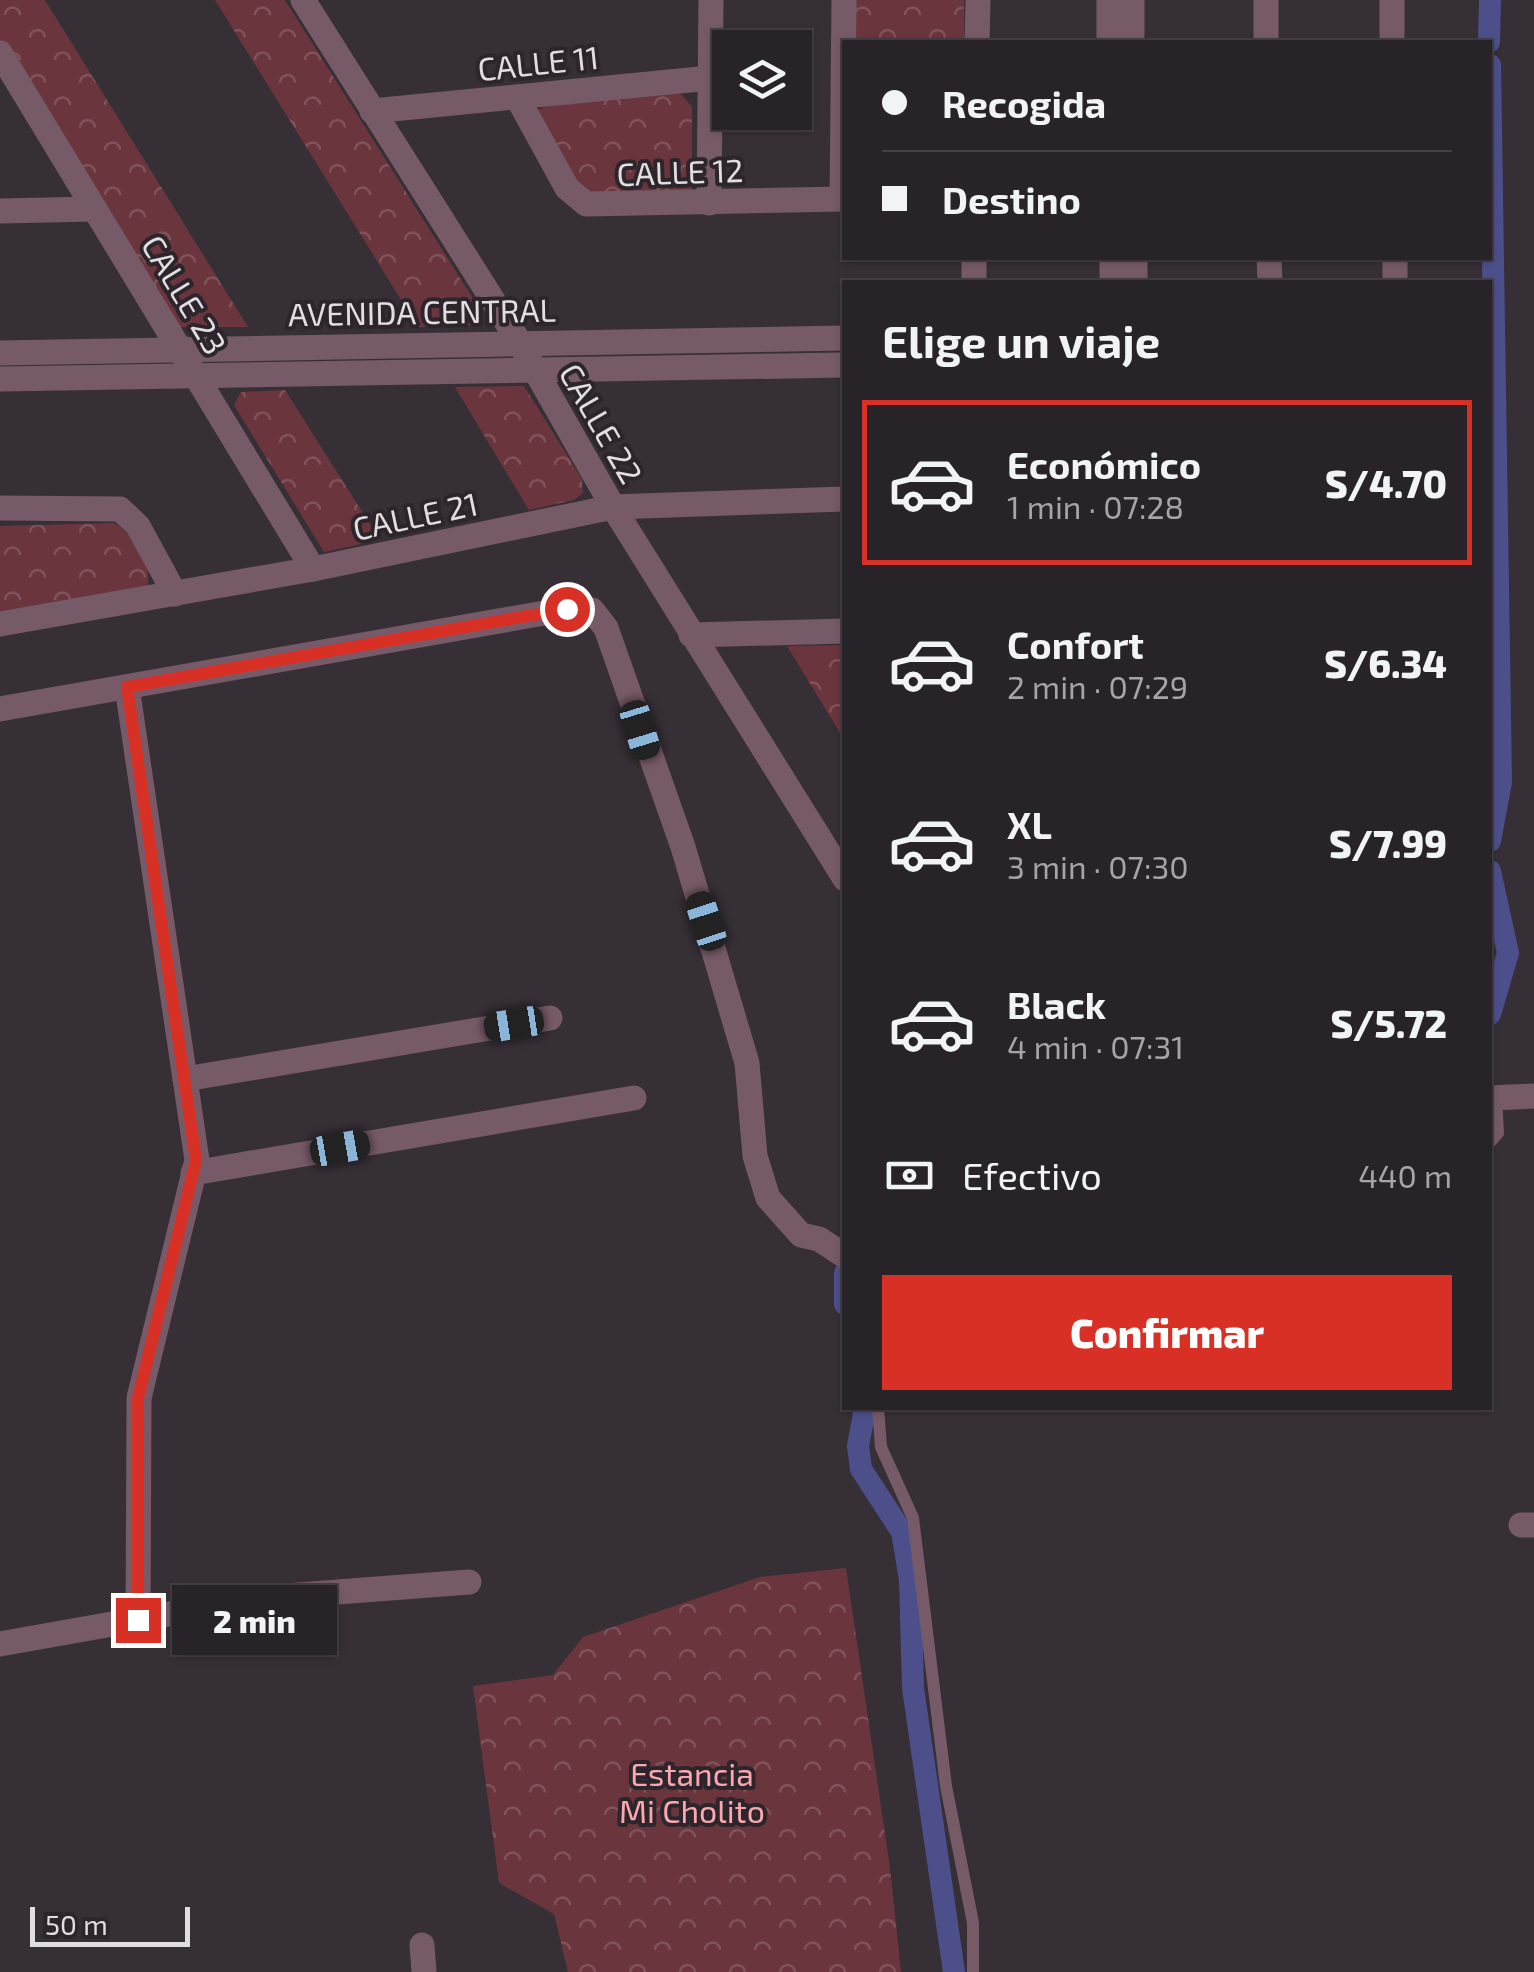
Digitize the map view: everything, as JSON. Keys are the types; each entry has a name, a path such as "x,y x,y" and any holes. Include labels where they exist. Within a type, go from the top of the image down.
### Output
{"street":[{"name":"CALLE 22","path":"303,0 518,340 613,507 842,874"},
{"path":"709,202 711,0"},
{"path":"844,0 844,40"},
{"path":"977,40 978,0"},
{"path":"1109,0 1109,40"},
{"path":"1132,0 1132,40"},
{"path":"1266,0 1266,40"},
{"path":"1392,0 1392,40"},
{"name":"CALLE 23","path":"0,53 8,80 95,209 313,570"},
{"name":"CALLE 11","path":"372,111 710,78"},
{"name":"CALLE 12","path":"517,97 567,188 579,201 600,205 842,199"},
{"path":"0,211 95,209"},
{"name":"AVENIDA CENTRAL","path":"0,353 518,340 842,338"},
{"name":"AVENIDA CENTRAL","path":"0,379 842,365"},
{"name":"CALLE 21","path":"0,624 313,570 613,507 842,499"},
{"path":"0,508 120,509 138,526 176,594"},
{"path":"0,709 567,609 592,610 606,628 706,921 747,1063 755,1156 768,1198 801,1235 819,1239 842,1254"},
{"path":"691,635 842,631"},
{"path":"127,687 196,1160 138,1398 138,1620"},
{"path":"185,1079 550,1018"},
{"path":"1493,1098 1534,1096"},
{"path":"194,1173 634,1098"},
{"path":"0,1644 259,1598 469,1582"},
{"path":"422,1945 424,1972"}],"lane":[{"path":"1492,1140 1498,1133 1493,1098"},
{"path":"878,1410 886,1462 913,1518 946,1786 973,1923 973,1972"}],"green space":[{"path":"0,0 45,0 248,327 178,327 0,42"},
{"path":"215,0 285,0 479,308 476,325 418,327"},
{"path":"855,0 964,0 964,40 854,40"},
{"path":"680,93 692,107 692,193 585,197 538,110 546,106"},
{"path":"524,386 582,479 583,493 574,500 529,510 455,387"},
{"path":"285,390 380,540 324,552 234,405 241,392"},
{"path":"114,523 140,550 147,569 147,586 0,611 0,526"},
{"path":"842,645 842,736 787,646"},
{"name":"Estancia Mi Cholito","path":"846,1568 890,1868 901,1972 568,1972 554,1914 499,1883 473,1686 553,1675 583,1637 760,1577"}],"waterway":[{"path":"1489,40 1490,0"},
{"path":"1492,195 1501,782 1492,830"},
{"path":"1492,880 1508,953 1492,1007"},
{"path":"865,1410 858,1446 861,1469 902,1532 910,1580 913,1688 954,1972"}],"route":[{"path":"138,1620 138,1398 196,1160 127,687 567,609"}]}
